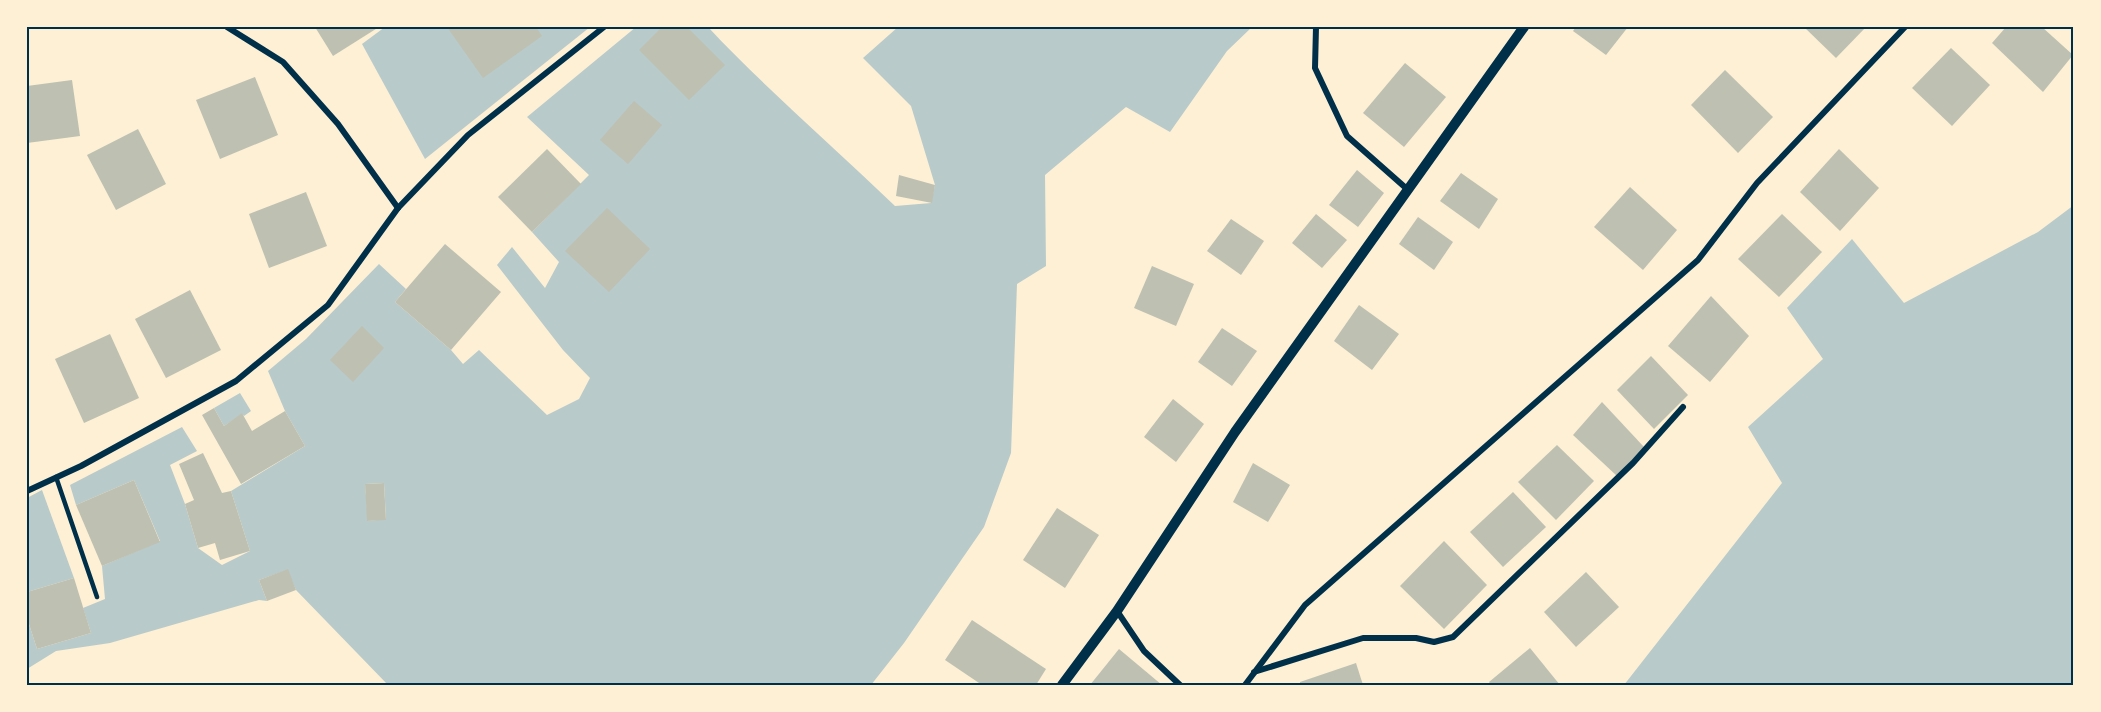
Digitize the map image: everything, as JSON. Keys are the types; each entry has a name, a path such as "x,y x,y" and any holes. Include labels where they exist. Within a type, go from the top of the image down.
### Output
{"street":[{"path":"227,27 283,62 338,124 398,208"},
{"path":"27,491 236,381 328,305 398,208 468,135 604,27"},
{"path":"1316,27 1314,68 1347,136 1407,189"},
{"path":"1062,685 1118,611 1235,432 1524,27"},
{"path":"1245,685 1305,605 1698,260 1757,183 1905,27"},
{"path":"1253,672 1363,638 1416,638 1434,642 1453,637 1633,463 1683,407"},
{"path":"1118,611 1144,651 1180,685"}],"lane":[{"path":"56,477 97,597"}],"shaded area":[{"path":"385,27 590,27 425,159 362,44"},
{"path":"636,27 708,27 777,96 895,206 931,203 935,185 911,106 863,58 898,27 1252,27 1227,51 1170,132 1126,107 1045,175 1046,266 1017,284 1011,453 984,527 904,643 871,685 388,685 296,590 287,570 259,580 267,601 259,600 110,643 56,651 27,669 27,618 37,649 91,633 83,608 105,599 102,566 160,541 134,480 76,505 70,485 182,427 197,451 170,465 198,548 222,565 250,551 231,491 305,446 285,411 268,371 306,339 379,264 406,289 395,302 451,350 463,364 479,350 547,415 579,399 590,378 563,350 497,265 512,247 545,288 559,262 532,232 589,175 527,117","holes":["384,483 386,519 368,521 365,484"]},
{"path":"2074,205 2074,685 1624,685 1782,483 1748,427 1823,359 1787,308 1852,239 1904,303 2038,232"},
{"path":"240,393 251,411 224,426 214,408"},
{"path":"42,490 74,578 27,592 27,498"}],"building":[{"path":"315,27 379,27 333,56"},
{"path":"447,27 536,27 542,36 483,78"},
{"path":"662,27 687,27 725,65 689,100 639,50"},
{"path":"1576,27 1628,27 1606,55 1573,31"},
{"path":"1804,27 1866,27 1836,58"},
{"path":"2006,27 2042,27 2073,55 2043,92 1992,43"},
{"path":"1951,48 1990,85 1952,126 1912,88"},
{"path":"1405,63 1446,97 1404,147 1363,113"},
{"path":"1725,70 1773,117 1738,153 1691,105"},
{"path":"255,77 278,135 220,159 196,100"},
{"path":"72,80 80,136 27,143 27,86"},
{"path":"634,101 662,125 628,164 600,140"},
{"path":"138,129 166,184 116,210 87,155"},
{"path":"547,149 581,184 532,232 498,197"},
{"path":"1839,149 1879,188 1840,231 1800,192"},
{"path":"1357,170 1384,193 1358,227 1329,205"},
{"path":"1461,173 1498,199 1479,229 1440,201"},
{"path":"899,175 935,185 932,203 896,196"},
{"path":"1630,187 1677,230 1643,270 1594,227"},
{"path":"306,192 327,246 269,268 249,214"},
{"path":"607,208 650,249 609,292 565,251"},
{"path":"1316,214 1347,240 1322,268 1292,243"},
{"path":"1782,214 1822,252 1779,297 1738,259"},
{"path":"1418,217 1453,242 1434,270 1399,244"},
{"path":"1231,219 1264,241 1241,275 1207,251"},
{"path":"445,244 501,292 451,350 395,302"},
{"path":"1152,266 1194,284 1176,326 1134,308"},
{"path":"190,290 221,350 166,378 135,319"},
{"path":"1711,296 1749,336 1710,382 1668,346"},
{"path":"1359,305 1399,334 1372,370 1334,341"},
{"path":"362,326 384,348 353,382 330,360"},
{"path":"1222,328 1257,351 1232,386 1198,362"},
{"path":"110,334 139,398 84,423 55,359"},
{"path":"1651,356 1688,395 1654,429 1617,390"},
{"path":"1173,399 1204,424 1176,462 1144,437"},
{"path":"1602,402 1644,447 1617,476 1573,435"},
{"path":"214,408 224,426 242,413 252,431 285,411 305,446 241,484 202,415"},
{"path":"1557,445 1594,481 1556,520 1518,482"},
{"path":"203,453 222,493 231,491 250,551 220,560 215,543 198,548 185,504 194,500 179,464"},
{"path":"1253,463 1290,485 1268,522 1233,502"},
{"path":"134,480 160,542 102,566 76,505"},
{"path":"384,483 386,520 367,521 365,484"},
{"path":"1513,492 1546,527 1503,567 1470,532"},
{"path":"1057,508 1099,535 1065,588 1023,560"},
{"path":"1444,541 1487,585 1444,629 1400,586"},
{"path":"288,569 296,590 267,601 259,580"},
{"path":"1586,572 1619,607 1576,647 1544,612"},
{"path":"74,578 91,633 37,649 27,618 27,592"},
{"path":"972,620 1046,669 1036,685 982,685 945,660"},
{"path":"1530,648 1560,685 1491,685 1489,682"},
{"path":"1119,649 1162,685 1090,685"},
{"path":"1356,663 1363,685 1300,685 1300,682"}]}
